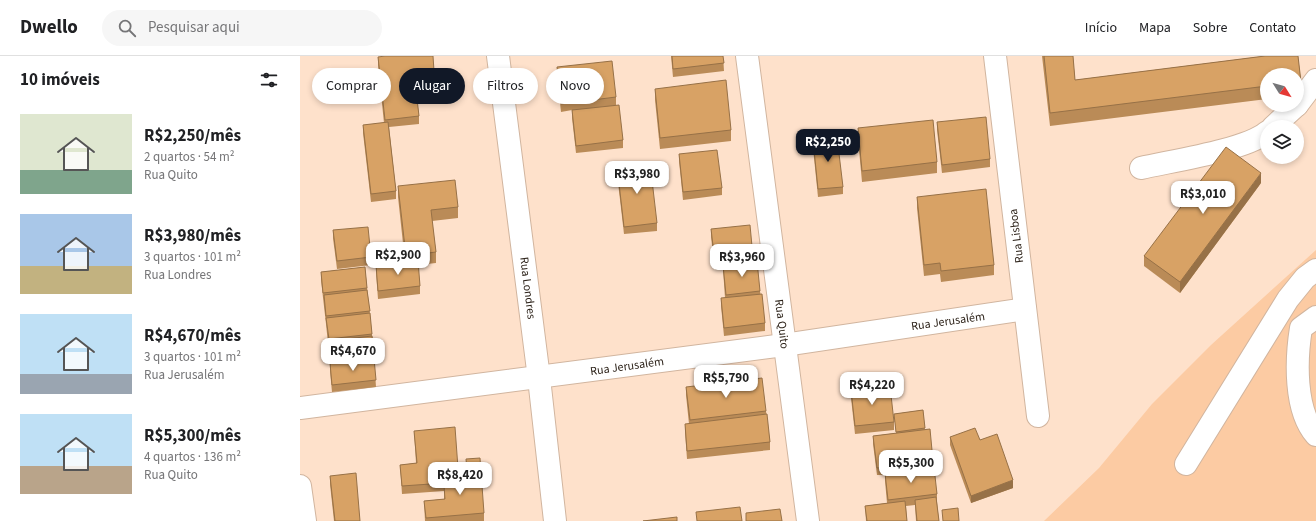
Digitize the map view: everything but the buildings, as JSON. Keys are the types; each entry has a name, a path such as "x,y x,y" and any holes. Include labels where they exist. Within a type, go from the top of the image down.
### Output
{"street":[{"name":"Rua Londres","path":"498,56 539,378 555,521"},
{"name":"Rua Quito","path":"747,56 808,521"},
{"name":"Rua Lisboa","path":"995,56 1038,416"},
{"path":"1304,96 1316,80"},
{"path":"1281,120 1289,112"},
{"path":"1141,168 1226,149 1260,138"},
{"path":"1186,464 1288,299 1305,278 1316,270"},
{"name":"Rua Jerusalém","path":"300,408 784,345 1025,309"},
{"path":"1316,317 1301,328 1297,354 1302,411 1316,435"},
{"path":"300,486 305,521"}],"shaded area":[{"path":"1316,250 1316,521 1044,521 1099,468 1152,404 1211,345"}]}
